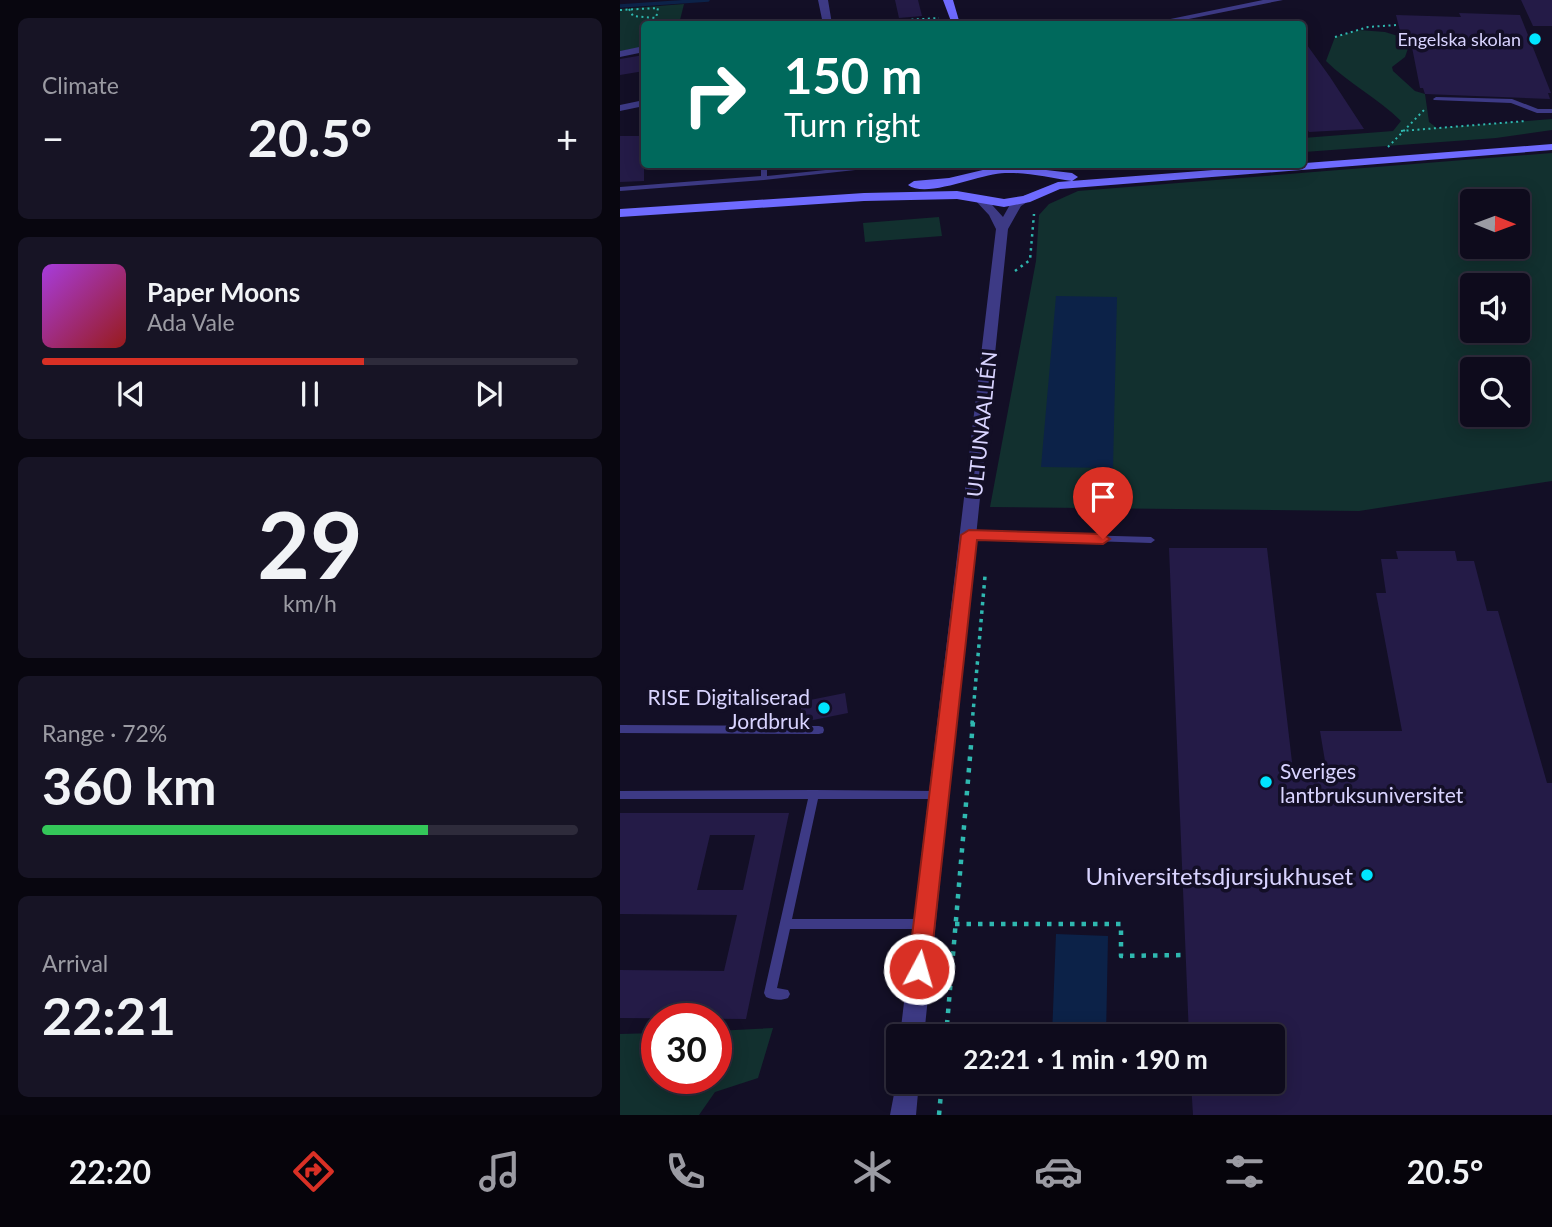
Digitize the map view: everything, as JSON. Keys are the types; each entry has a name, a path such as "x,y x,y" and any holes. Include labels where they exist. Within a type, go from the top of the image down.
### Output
{"main road":[{"path":"948,0 954,21"},
{"path":"1306,158 1553,139"},
{"path":"1306,164 1553,147"},
{"path":"757,202 941,183 989,169 1016,169 1065,177 1174,168"},
{"path":"620,213 864,197 978,198 1004,203 1058,186 1256,168"},
{"path":"978,198 968,188 969,182 989,169"},
{"path":"1016,169 1040,183 1030,197"}],"street":[{"path":"823,0 827,21"},
{"path":"1204,0 1214,20 1278,0"},
{"path":"620,54 641,50"},
{"path":"620,108 641,104"},
{"name":"ULTUNAALLÉN","path":"913,1024 938,795 979,535 1002,229 1016,204 1030,197"},
{"path":"978,198 995,214 1002,229"},
{"path":"903,1115 906,1094"}],"lane":[{"path":"1437,99 1512,101 1537,111 1553,111"},
{"path":"764,168 764,177"},
{"path":"620,189 863,168"},
{"path":"979,535 1151,540"},
{"path":"620,729 819,730"},
{"path":"620,794 938,795"},
{"path":"784,994 770,993 814,794"},
{"path":"786,924 924,925"}],"path":[{"path":"620,10 658,8 656,21"},
{"path":"629,9 633,16 656,18"},
{"path":"893,21 939,18"},
{"path":"1335,37 1368,27 1397,25"},
{"path":"1387,149 1401,131 1426,110 1428,101 1437,99"},
{"path":"1401,131 1539,120"},
{"path":"1010,275 1030,260 1034,214"},
{"path":"947,1024 979,535"},
{"path":"955,924 1121,924 1121,956 1186,955"},
{"path":"939,1115 941,1094"}],"green space":[{"path":"684,4 680,21 641,21 641,48 620,51 620,9"},
{"path":"1359,30 1385,32 1411,40 1405,57 1392,67 1393,71 1415,91 1425,94 1429,122 1437,128 1552,119 1552,130 1496,138 1306,152 1306,138 1393,131 1401,121 1326,61 1335,37"},
{"path":"1552,153 1552,481 1359,511 990,507 1036,261 1039,215 1049,204 1078,191"},
{"path":"939,217 942,236 865,242 863,223"},
{"path":"773,1028 758,1078 732,1086 732,1030"},
{"path":"641,1033 641,1094 714,1094 699,1115 620,1115 620,1034"}],"water":[{"path":"1056,296 1117,297 1113,468 1041,467"},
{"path":"1056,934 1108,936 1106,1024 1052,1024"}],"building":[{"path":"895,0 918,0 922,16 899,18"},
{"path":"1521,0 1553,0 1553,26 1533,26"},
{"path":"1459,13 1520,15 1551,93 1548,93 1550,99 1425,94 1423,88 1420,88 1409,32 1400,31 1396,15 1461,17"},
{"path":"1306,44 1364,129 1309,132 1306,127"},
{"path":"641,56 641,72 620,75 620,59"},
{"path":"620,136 641,136 641,168 644,168 644,181 620,182"},
{"name":"Universitetsdjursjukhuset","path":"1169,548 1267,548 1294,779 1328,779 1320,731 1402,731 1376,593 1386,593 1381,559 1398,559 1396,551 1455,551 1457,561 1474,561 1487,611 1498,611 1547,783 1553,783 1553,1115 1193,1115 1192,1094 1285,1094 1285,1024 1189,1024"},
{"name":"RISE Digitaliserad Jordbruk","path":"845,693 848,713 803,722 800,702"},
{"path":"620,813 789,813 746,1019 732,1019 732,1003 641,1003 641,1018 620,1018 620,970 724,971 737,915 620,914","holes":["710,835 755,835 743,890 697,890"]}],"waterway":[{"path":"620,6 708,0"}],"place":[{"name":"Engelska skolan","path":"1535,39"},
{"name":"RISE Digitaliserad Jordbruk","path":"824,708"},
{"name":"Sveriges lantbruksuniversitet","path":"1266,782"},
{"name":"Universitetsdjursjukhuset","path":"1367,875"}],"route":[{"path":"919,969 969,535 1103,539"}]}
